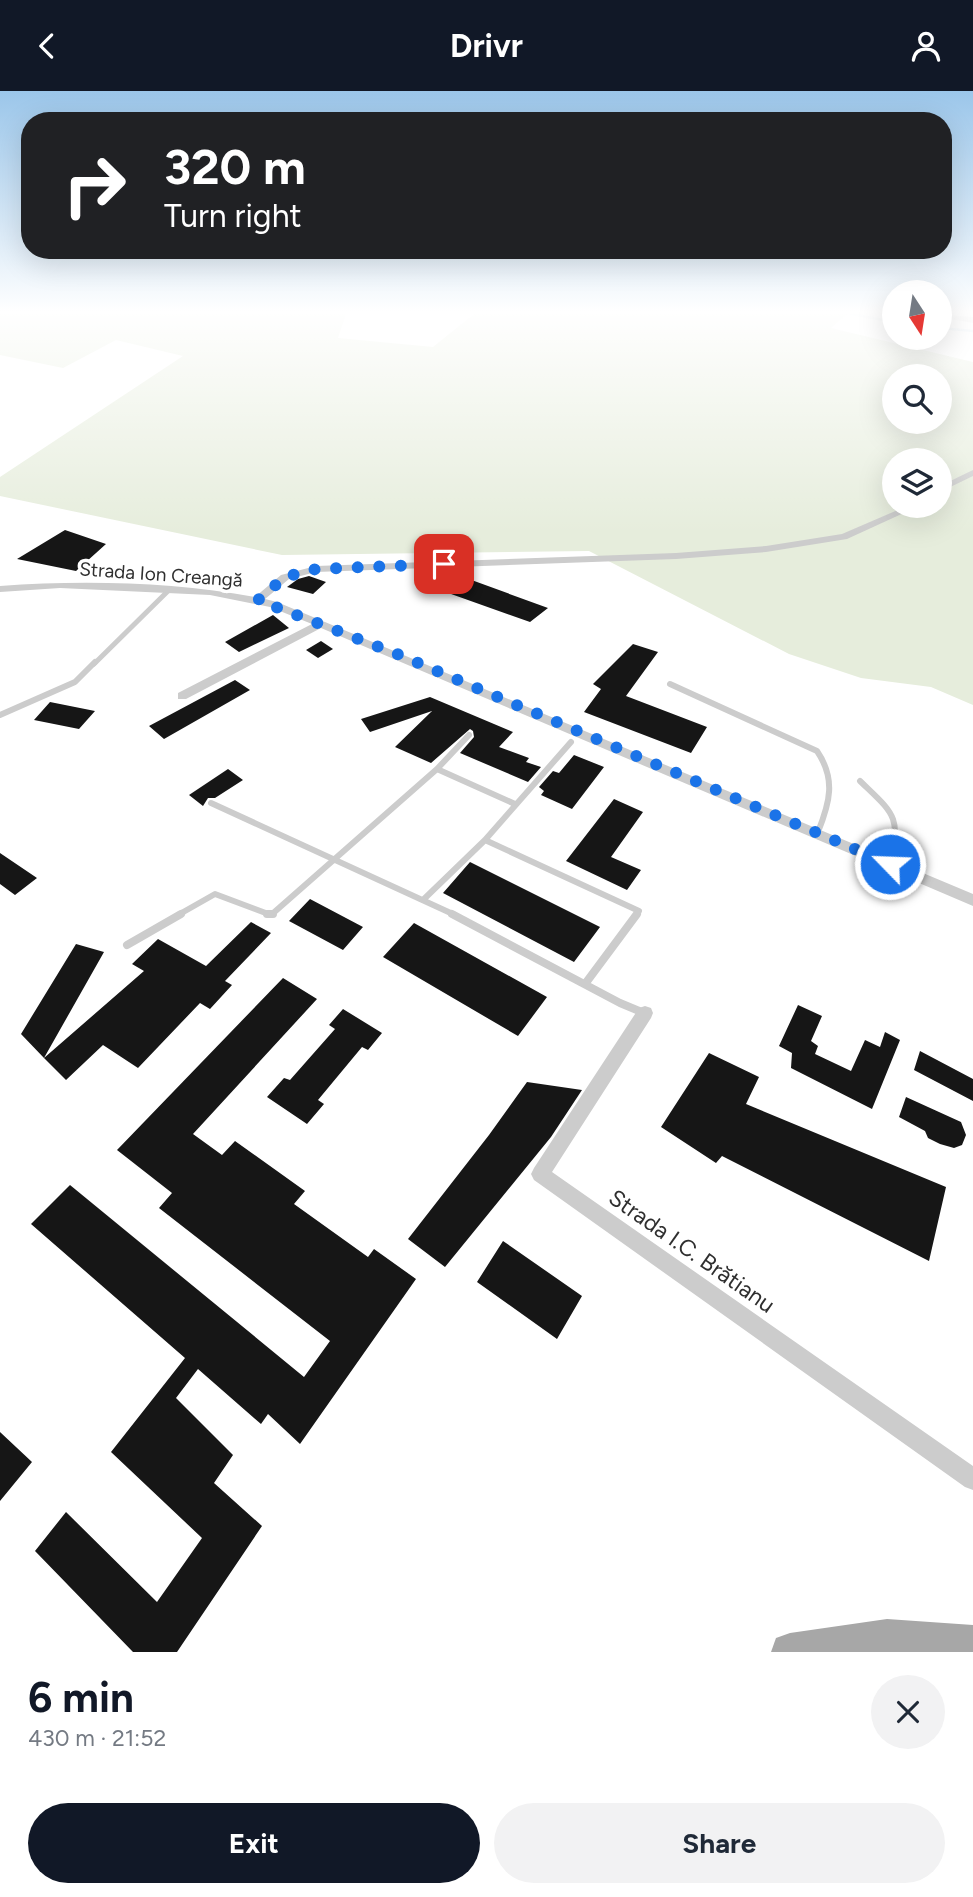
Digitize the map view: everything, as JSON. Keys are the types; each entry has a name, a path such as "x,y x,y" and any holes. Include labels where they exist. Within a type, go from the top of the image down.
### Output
{"main road":[{"path":"790,1652 887,1638 973,1644"}],"street":[{"path":"952,483 973,473"},
{"path":"258,600 285,577 316,569 676,556 766,549 844,537 887,518"},
{"name":"Strada Ion Creangă","path":"0,589 60,585 210,592 258,600 818,832 973,900"},
{"path":"182,696 321,624"},
{"name":"Strada I.C. Brătianu","path":"645,1013 540,1174 973,1479"}],"lane":[{"path":"0,715 75,682 169,590"},
{"path":"670,684 817,751 824,760 832,797 818,832"},
{"path":"127,945 215,894 271,915 437,769 469,734"},
{"path":"424,899 485,839 571,742"},
{"path":"437,769 515,804"},
{"path":"860,781 891,813 897,824 898,835 890,864"},
{"path":"211,803 424,899 645,1013"},
{"path":"485,839 639,911 585,984"}],"green space":[{"path":"136,387 882,387 882,434 952,434 952,387 973,387 973,705 931,687 861,678 789,654 589,551 282,555 0,496 0,477"}],"building":[{"path":"65,530 106,544 76,571 17,559"},
{"path":"439,570 548,608 530,622 423,584"},
{"path":"309,576 326,582 313,594 287,587 298,579"},
{"path":"273,615 289,628 239,652 225,642"},
{"path":"321,641 333,649 318,658 306,650"},
{"path":"633,644 658,652 626,696 707,727 691,753 584,712 601,689 593,684"},
{"path":"235,680 250,690 164,739 149,726"},
{"path":"430,697 513,732 499,747 529,758 526,762 541,767 528,782 460,753 474,737 470,729 431,763 395,747 432,711 370,732 361,719"},
{"path":"50,702 95,711 79,729 34,720"},
{"path":"574,755 604,767 572,809 541,795 544,791 539,787 553,771 559,773"},
{"path":"228,769 243,780 215,798 208,798 203,806 189,795"},
{"path":"614,799 643,812 611,857 641,870 627,890 566,861"},
{"path":"0,853 37,878 15,895 0,884"},
{"path":"470,862 600,927 574,962 443,893"},
{"path":"310,899 363,927 343,950 289,921"},
{"path":"251,922 271,933 225,981 232,985 210,1009 200,1003 138,1068 103,1045 66,1080 44,1058 144,971 132,964 158,939 206,966"},
{"path":"414,923 547,997 518,1036 383,957"},
{"path":"76,944 104,952 44,1058 21,1034"},
{"path":"283,978 317,999 193,1134 222,1155 235,1141 305,1191 294,1204 368,1257 374,1249 416,1279 300,1444 268,1414 261,1424 198,1369 176,1398 233,1455 214,1483 262,1526 177,1652 133,1652 35,1551 66,1512 157,1602 202,1538 111,1452 185,1358 31,1224 70,1185 304,1377 330,1341 159,1208 172,1193 117,1150"},
{"path":"798,1005 822,1016 811,1041 818,1046 815,1054 851,1071 865,1040 880,1047 885,1032 900,1040 872,1109 791,1068 792,1053 779,1046"},
{"path":"343,1009 382,1033 368,1050 362,1047 318,1100 324,1104 307,1124 267,1097 284,1078 290,1080 335,1029 329,1025"},
{"path":"920,1051 973,1079 973,1101 914,1070"},
{"path":"709,1053 759,1077 746,1104 946,1187 929,1261 722,1156 716,1163 661,1127"},
{"path":"527,1082 582,1090 551,1137 445,1267 408,1239"},
{"path":"906,1097 961,1122 966,1135 962,1145 954,1148 940,1144 928,1138 925,1131 899,1117"},
{"path":"503,1241 582,1296 557,1339 477,1282"},
{"path":"0,1432 32,1462 0,1501"}],"route":[{"path":"444,564 316,569 285,577 258,600 397,654 890,864"}]}
